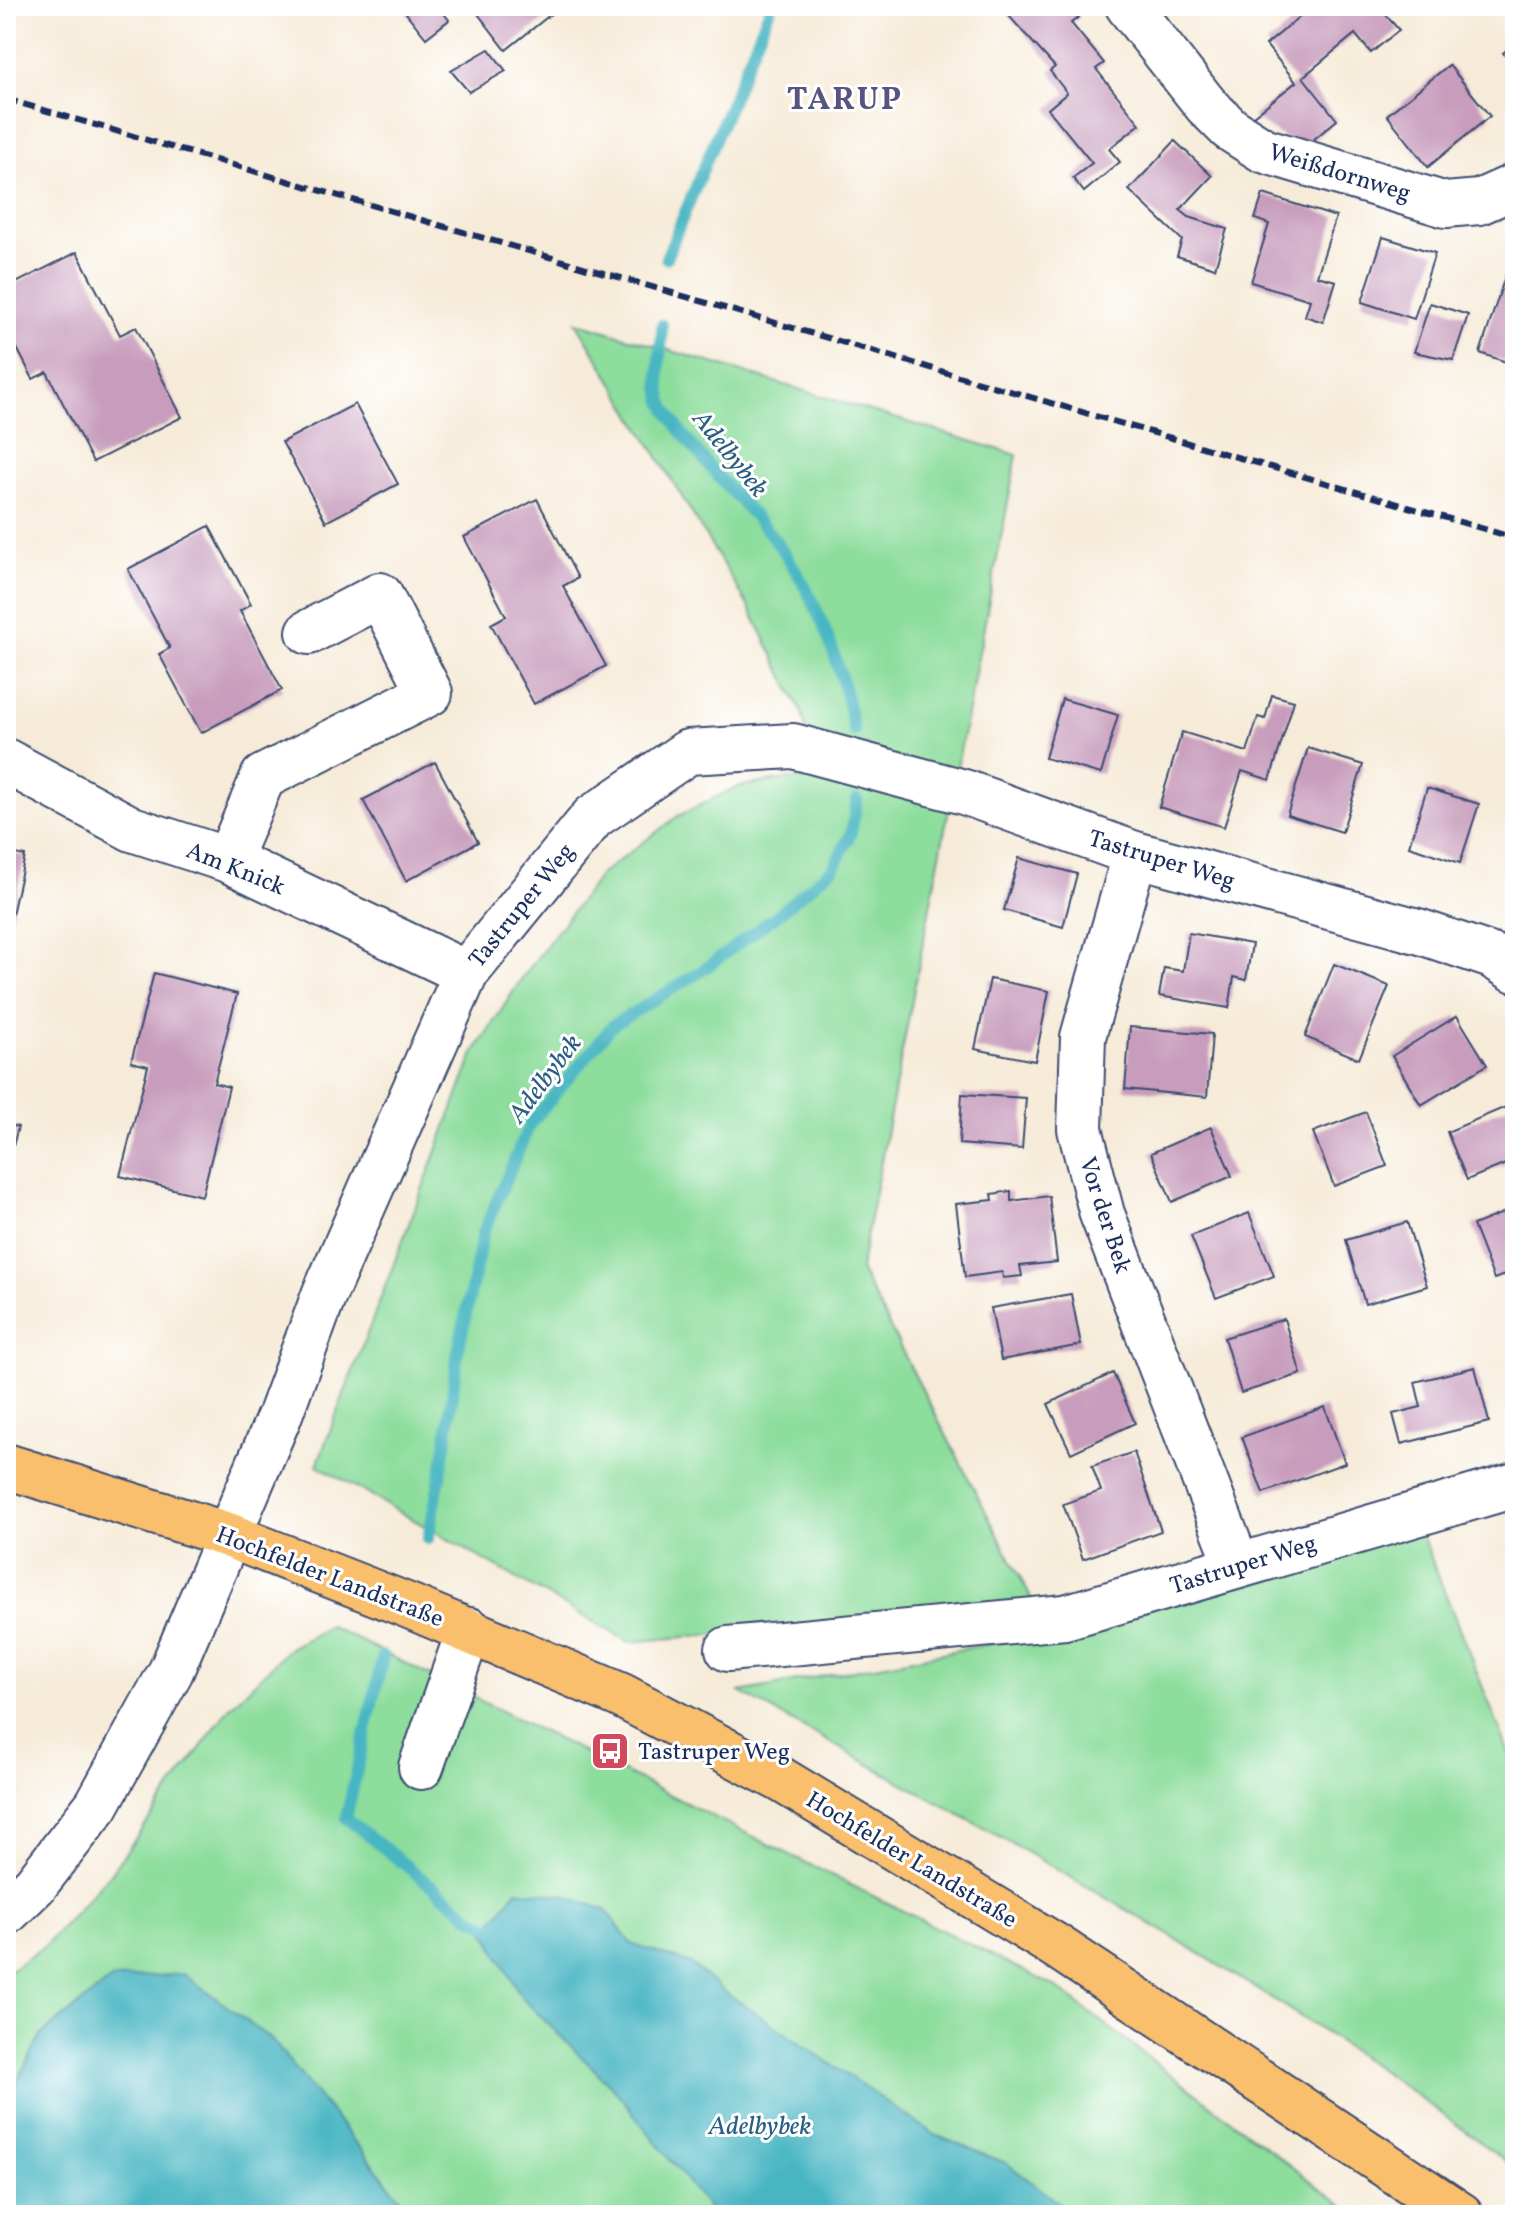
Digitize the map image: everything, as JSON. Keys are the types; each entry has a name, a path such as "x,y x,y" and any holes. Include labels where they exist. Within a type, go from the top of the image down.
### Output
{"main road":[{"name":"Hochfelder Landstraße","path":"6,1466 228,1535 469,1630 620,1695 780,1779 1056,1946 1461,2215"}],"street":[{"name":"Weißdornweg","path":"1128,6 1206,105 1230,129 1263,150 1446,205 1479,202 1515,186"},
{"path":"228,860 263,777 430,693 380,595 309,632"},
{"name":"Tastruper Weg","path":"6,1913 35,1885 97,1805 171,1671 279,1417 324,1295 466,973 593,817 688,752 793,746 964,792 1135,854 1421,932 1492,956 1515,970"},
{"name":"Am Knick","path":"6,761 132,829 228,860 466,973"},
{"name":"Vor der Bek","path":"1135,854 1083,1037 1080,1129 1102,1214 1237,1564"},
{"name":"Tastruper Weg","path":"728,1649 1065,1617 1237,1564 1515,1485"},
{"path":"421,1767 469,1630"}],"green space":[{"path":"576,322 1017,455 860,1270 1035,1606 629,1642 317,1465 475,1051 522,978 600,875 678,816 737,787 786,779 818,779 802,713 750,609"},
{"path":"1419,1528 1515,1768 1515,2169 1330,2036 1234,1975 1038,1859 740,1692 1093,1624"},
{"path":"330,1626 1056,1987 1355,2215 6,2215 6,1973 46,1945 110,1874 229,1708 290,1648"}],"water":[{"name":"Adelbybek","path":"517,1890 562,1895 606,1910 631,1944 691,1964 722,1990 935,2135 1006,2163 1075,2215 714,2215 613,2088 522,1998 485,1931"},
{"path":"184,1974 273,2041 414,2215 10,2215 6,2210 6,2104 41,2035 112,1979"}],"building":[{"path":"415,6 438,6 449,20 426,38 406,13"},
{"path":"472,6 561,6 506,50"},
{"path":"1000,6 1070,6 1079,17 1071,23 1104,63 1096,69 1140,124 1109,149 1120,162 1084,192 1073,178 1092,163 1048,109 1067,93 1050,71 1055,67"},
{"path":"1313,6 1378,6 1399,30 1371,53 1355,34 1303,77 1337,120 1302,149 1252,117 1296,82 1266,45"},
{"path":"1515,43 1515,69 1503,53"},
{"path":"489,49 506,71 469,92 451,71"},
{"path":"1449,65 1490,116 1428,167 1387,115"},
{"path":"1175,141 1212,176 1180,210 1189,217 1227,229 1215,268 1177,256 1182,240 1129,190"},
{"path":"1263,194 1336,217 1317,276 1336,281 1323,322 1305,316 1310,300 1251,282 1269,224 1255,219"},
{"path":"1383,237 1435,253 1414,319 1362,302"},
{"path":"1515,249 1515,365 1480,353"},
{"path":"77,252 120,335 136,327 182,417 93,462 47,372 33,379 6,327 6,288"},
{"path":"1430,303 1468,315 1453,360 1414,352"},
{"path":"355,404 398,484 326,522 282,442"},
{"path":"537,499 578,578 563,586 606,666 534,704 491,624 506,616 464,537"},
{"path":"209,526 251,604 240,611 282,690 201,733 159,654 170,648 128,569"},
{"path":"1272,695 1294,701 1270,780 1242,771 1224,827 1159,807 1182,732 1247,752 1258,717 1265,719"},
{"path":"1062,699 1118,715 1101,774 1045,758"},
{"path":"1308,748 1363,765 1342,832 1287,815"},
{"path":"435,762 478,842 406,881 363,800"},
{"path":"1427,788 1479,804 1460,863 1409,846"},
{"path":"6,852 25,856 7,937 6,937"},
{"path":"1019,858 1077,874 1063,927 1004,910"},
{"path":"1189,933 1252,944 1246,980 1234,977 1229,1008 1159,996 1164,968 1183,971"},
{"path":"1334,964 1389,986 1359,1059 1305,1037"},
{"path":"154,973 237,994 214,1083 229,1087 202,1196 120,1176 148,1066 131,1062"},
{"path":"990,979 1049,991 1035,1061 975,1049"},
{"path":"1457,1016 1487,1065 1421,1105 1392,1056"},
{"path":"1130,1027 1212,1034 1207,1097 1125,1089"},
{"path":"962,1094 1026,1098 1022,1149 959,1144"},
{"path":"1515,1103 1515,1160 1467,1180 1447,1132"},
{"path":"1366,1112 1387,1166 1334,1186 1313,1132"},
{"path":"6,1124 18,1127 7,1169 6,1169"},
{"path":"1211,1127 1232,1176 1172,1202 1151,1153"},
{"path":"1011,1191 1011,1201 1049,1196 1057,1262 1020,1266 1022,1276 1003,1278 1002,1272 965,1277 956,1204 993,1200 992,1194"},
{"path":"1515,1208 1515,1271 1494,1279 1473,1225"},
{"path":"1249,1213 1274,1276 1216,1298 1191,1236"},
{"path":"1407,1222 1427,1286 1365,1304 1346,1240"},
{"path":"1071,1294 1081,1345 1001,1360 991,1308"},
{"path":"1284,1319 1301,1374 1241,1393 1224,1338"},
{"path":"1475,1367 1489,1422 1401,1444 1393,1414 1421,1407 1415,1382"},
{"path":"1113,1373 1135,1423 1071,1453 1048,1404"},
{"path":"1325,1407 1345,1463 1263,1493 1242,1437"},
{"path":"1134,1452 1161,1531 1083,1559 1063,1504 1101,1491 1092,1466"}],"waterway":[{"name":"Adelbybek","path":"666,258 771,6"},
{"name":"Adelbybek","path":"662,325 659,381 668,411 728,488 772,536 802,581 834,654 854,731"},
{"name":"Adelbybek","path":"428,1539 445,1451 457,1357 483,1233 530,1124 613,1025 700,972 776,916 834,867 851,833 857,800"},
{"name":"Adelbybek","path":"383,1656 346,1818 472,1918 502,1933"}],"railway":[{"path":"6,99 1515,538"}],"place":[{"name":"Tastruper Weg","path":"610,1751"}],"district":[{"name":"TARUP","path":"845,98"}]}
